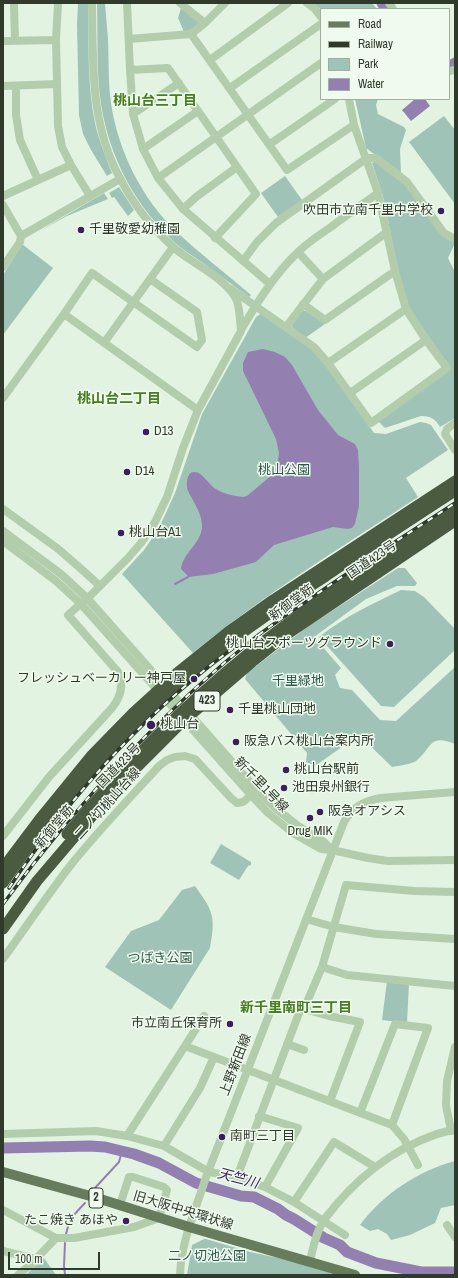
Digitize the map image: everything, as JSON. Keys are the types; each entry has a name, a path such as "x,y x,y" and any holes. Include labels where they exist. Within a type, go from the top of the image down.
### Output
{"highway":[{"name":"国道423号","path":"3,868 38,820 89,759 133,713 207,648 261,608 455,481"},
{"path":"426,500 455,485"},
{"name":"新御堂筋","path":"3,882 44,826 92,768 144,714 191,673 235,638 278,607 455,490"},
{"name":"新御堂筋","path":"3,916 32,877 94,801 144,748 197,698 248,653 289,623 357,575 455,511"},
{"name":"国道423号","path":"3,929 38,882 100,807 186,716 286,635 455,520"}],"main road":[{"name":"旧大阪中央環状線","path":"3,1172 355,1275"}],"street":[{"path":"14,3 15,41"},
{"path":"58,3 56,40 58,126 62,147 90,196"},
{"path":"92,3 94,84 96,104 105,142 120,179 132,200 150,224 173,247 314,347 328,363 371,423 446,368 406,309 395,271 378,193 367,158 354,125 349,100"},
{"path":"127,3 133,114 143,149 158,178 183,209 270,284"},
{"path":"180,3 205,23"},
{"path":"129,39 191,34 205,23 225,3"},
{"path":"210,60 288,3"},
{"path":"307,3 320,16"},
{"path":"230,88 320,25"},
{"path":"191,34 287,170 354,125"},
{"path":"3,41 56,40"},
{"path":"158,178 320,64"},
{"path":"130,70 168,68 256,194 215,238"},
{"path":"133,114 179,83"},
{"path":"3,86 57,84"},
{"path":"16,86 16,115 20,140 38,180"},
{"path":"270,144 334,100"},
{"path":"143,149 198,111"},
{"path":"243,261 257,242 276,223 367,158 376,158 407,182 419,192 433,210"},
{"path":"3,196 71,165"},
{"path":"183,209 196,197 237,167"},
{"path":"21,236 120,179"},
{"path":"407,182 444,233 455,238"},
{"path":"3,836 49,777 112,708 122,689 118,672 68,615 100,586 137,548 155,522 168,497 183,448 198,410 240,331 270,284 287,263 313,239 378,193"},
{"path":"3,205 21,236 20,242 3,267"},
{"path":"286,327 323,279 387,232"},
{"path":"104,343 173,247"},
{"path":"298,252 323,279"},
{"path":"303,304 324,320 395,271"},
{"path":"3,398 92,273 197,347 202,340 197,312 150,279"},
{"path":"228,287 236,300 240,316 240,331"},
{"path":"328,363 406,309"},
{"path":"64,314 198,410"},
{"path":"350,393 426,340"},
{"path":"455,423 446,430 445,434 455,450"},
{"path":"3,509 56,548 100,586"},
{"path":"3,531 61,574 84,601"},
{"path":"3,541 84,601"},
{"name":"新千里1号線","path":"84,601 254,792 298,826 324,842 332,850 388,861 455,860"},
{"name":"二ノ切桃山台線","path":"3,959 34,914 71,865 101,829 159,766 167,760 185,756 195,759 237,803 243,802 254,792"},
{"name":"上野新田線","path":"189,1227 247,1070 345,820 353,810 364,802 380,798 455,792"},
{"path":"237,1177 299,1013 304,1009 322,966 346,885 414,891 455,892"},
{"path":"306,919 334,927 376,934 455,939"},
{"path":"322,966 347,975 455,986"},
{"path":"304,1009 360,1022 330,1101"},
{"path":"127,1136 204,1016"},
{"path":"360,1113 395,1024 428,1028 392,1125"},
{"path":"287,1044 304,1050"},
{"path":"185,1046 392,1125 404,1139 418,1165"},
{"path":"310,1261 318,1232 323,1221 349,1190 375,1167 408,1146 453,1130 446,1105 447,1081 455,1047"},
{"path":"164,1146 200,1088 214,1057"},
{"path":"259,1116 298,1128 265,1187"},
{"path":"3,1134 96,1130 127,1136 164,1146 207,1175 237,1177 265,1187 294,1202 346,1235"},
{"path":"294,1202 334,1142 375,1167"},
{"path":"3,1210 56,1238 74,1238 141,1225 159,1218 167,1190 164,1187 133,1177 129,1178 120,1205"},
{"path":"447,1225 455,1237"},
{"path":"180,1275 180,1260 189,1227"},
{"path":"18,1275 36,1260 56,1238"},
{"path":"3,1251 36,1260"}],"green space":[{"path":"78,3 88,3 89,63 92,108 97,130 112,173 107,176 83,134 79,115"},
{"path":"97,3 105,3 109,79 114,121 119,139 134,173 153,205 164,219 195,248 251,295 249,297 175,243 148,214 126,180 110,143 99,92"},
{"path":"312,3 372,3 376,8 320,8"},
{"path":"181,8 199,22 199,24 193,29 184,32 178,18"},
{"path":"355,100 378,100 376,105 378,114 404,127 406,130 400,149 401,174 366,148"},
{"path":"444,116 455,130 455,204 409,142"},
{"path":"376,160 406,183 455,243 448,258 455,272 455,418 440,427 435,420 424,416 385,428 378,421 451,369 407,304 401,285 383,196 372,163"},
{"path":"285,176 302,200 278,217 261,193"},
{"path":"119,187 134,210 128,216 114,197 112,198 109,193"},
{"path":"104,193 108,199 67,216 38,232"},
{"path":"22,244 53,268 3,335 3,275"},
{"path":"302,311 306,311 325,324 305,338 293,329 292,325"},
{"name":"桃山公園","path":"262,313 314,351 327,366 374,433 386,434 420,422 426,423 431,425 448,450 406,478 418,497 275,591 193,653 122,574 144,550 159,528 175,493 202,414 256,317"},
{"name":"千里緑地","path":"398,568 405,568 417,583 415,586 397,586 366,599 314,637 341,668 335,675 340,688 352,690 380,720 396,721 455,667 455,744 447,741 435,741 416,761 392,767 359,735 315,766 306,762 307,753 245,679 247,673 307,627"},
{"name":"桃山台スポーツグラウンド","path":"401,590 415,591 424,597 455,629 455,650 394,707 381,706 319,637 348,617"},
{"path":"221,844 251,862 251,865 248,866 239,880 210,863"},
{"name":"つばき公園","path":"195,886 212,914 213,928 210,948 171,1010 105,967 131,931 159,920 182,890"},
{"path":"387,981 409,983 407,1023 382,1020"},
{"path":"455,1161 455,1205 441,1208 435,1223 410,1235 391,1240 387,1234 378,1229 370,1231 360,1225 379,1203 402,1185 441,1165"},
{"name":"二ノ切池公園","path":"204,1239 250,1252 293,1261 340,1275 187,1275 192,1245"},
{"path":"44,1258 56,1275 26,1275 42,1259"}],"water":[{"path":"414,100 426,100 430,106 411,121 402,110"},
{"path":"263,349 275,352 285,357 292,365 318,410 338,435 355,444 358,450 359,506 355,524 352,528 348,529 333,527 274,545 256,562 213,574 189,577 181,569 182,563 201,534 202,523 200,514 187,489 188,476 192,472 198,473 219,491 243,497 247,496 272,475 277,466 279,453 276,439 243,371 243,363 248,352"}],"waterway":[{"path":"382,3 385,8"},
{"path":"450,66 455,63"},
{"path":"175,584 188,577"},
{"name":"天竺川","path":"3,1148 90,1146 105,1147 134,1154 159,1163 196,1183 241,1196 254,1197 278,1209 324,1238 340,1245 347,1252 376,1263 421,1272 455,1272"},
{"path":"94,1189 119,1162 122,1151"},
{"path":"66,1234 70,1219 85,1203"},
{"path":"65,1243 65,1275"}],"railway":[{"path":"3,904 31,867 90,796 153,729 187,696 257,636 275,623 362,563 455,503"},
{"path":"9,888 59,819 115,754 176,694 243,641"}],"place":[{"name":"吹田市立南千里中学校","path":"441,211"},
{"name":"千里敬愛幼稚園","path":"81,230"},
{"name":"D13","path":"146,432"},
{"name":"D14","path":"127,472"},
{"name":"桃山台A1","path":"121,533"},
{"name":"桃山台スポーツグラウンド","path":"390,644"},
{"name":"フレッシュベーカリー神戸屋","path":"194,679"},
{"name":"千里桃山団地","path":"230,710"},
{"name":"桃山台","path":"151,725"},
{"name":"阪急バス桃山台案内所","path":"236,742"},
{"name":"桃山台駅前","path":"286,770"},
{"name":"池田泉州銀行","path":"284,788"},
{"name":"阪急オアシス","path":"320,812"},
{"name":"Drug MIK","path":"310,818"},
{"name":"市立南丘保育所","path":"230,1024"},
{"name":"南町三丁目","path":"222,1137"},
{"name":"たこ焼き あほや","path":"126,1221"}],"district":[{"name":"桃山台三丁目","path":"155,101"},
{"name":"桃山台二丁目","path":"119,399"},
{"name":"新千里南町三丁目","path":"296,1008"}]}
